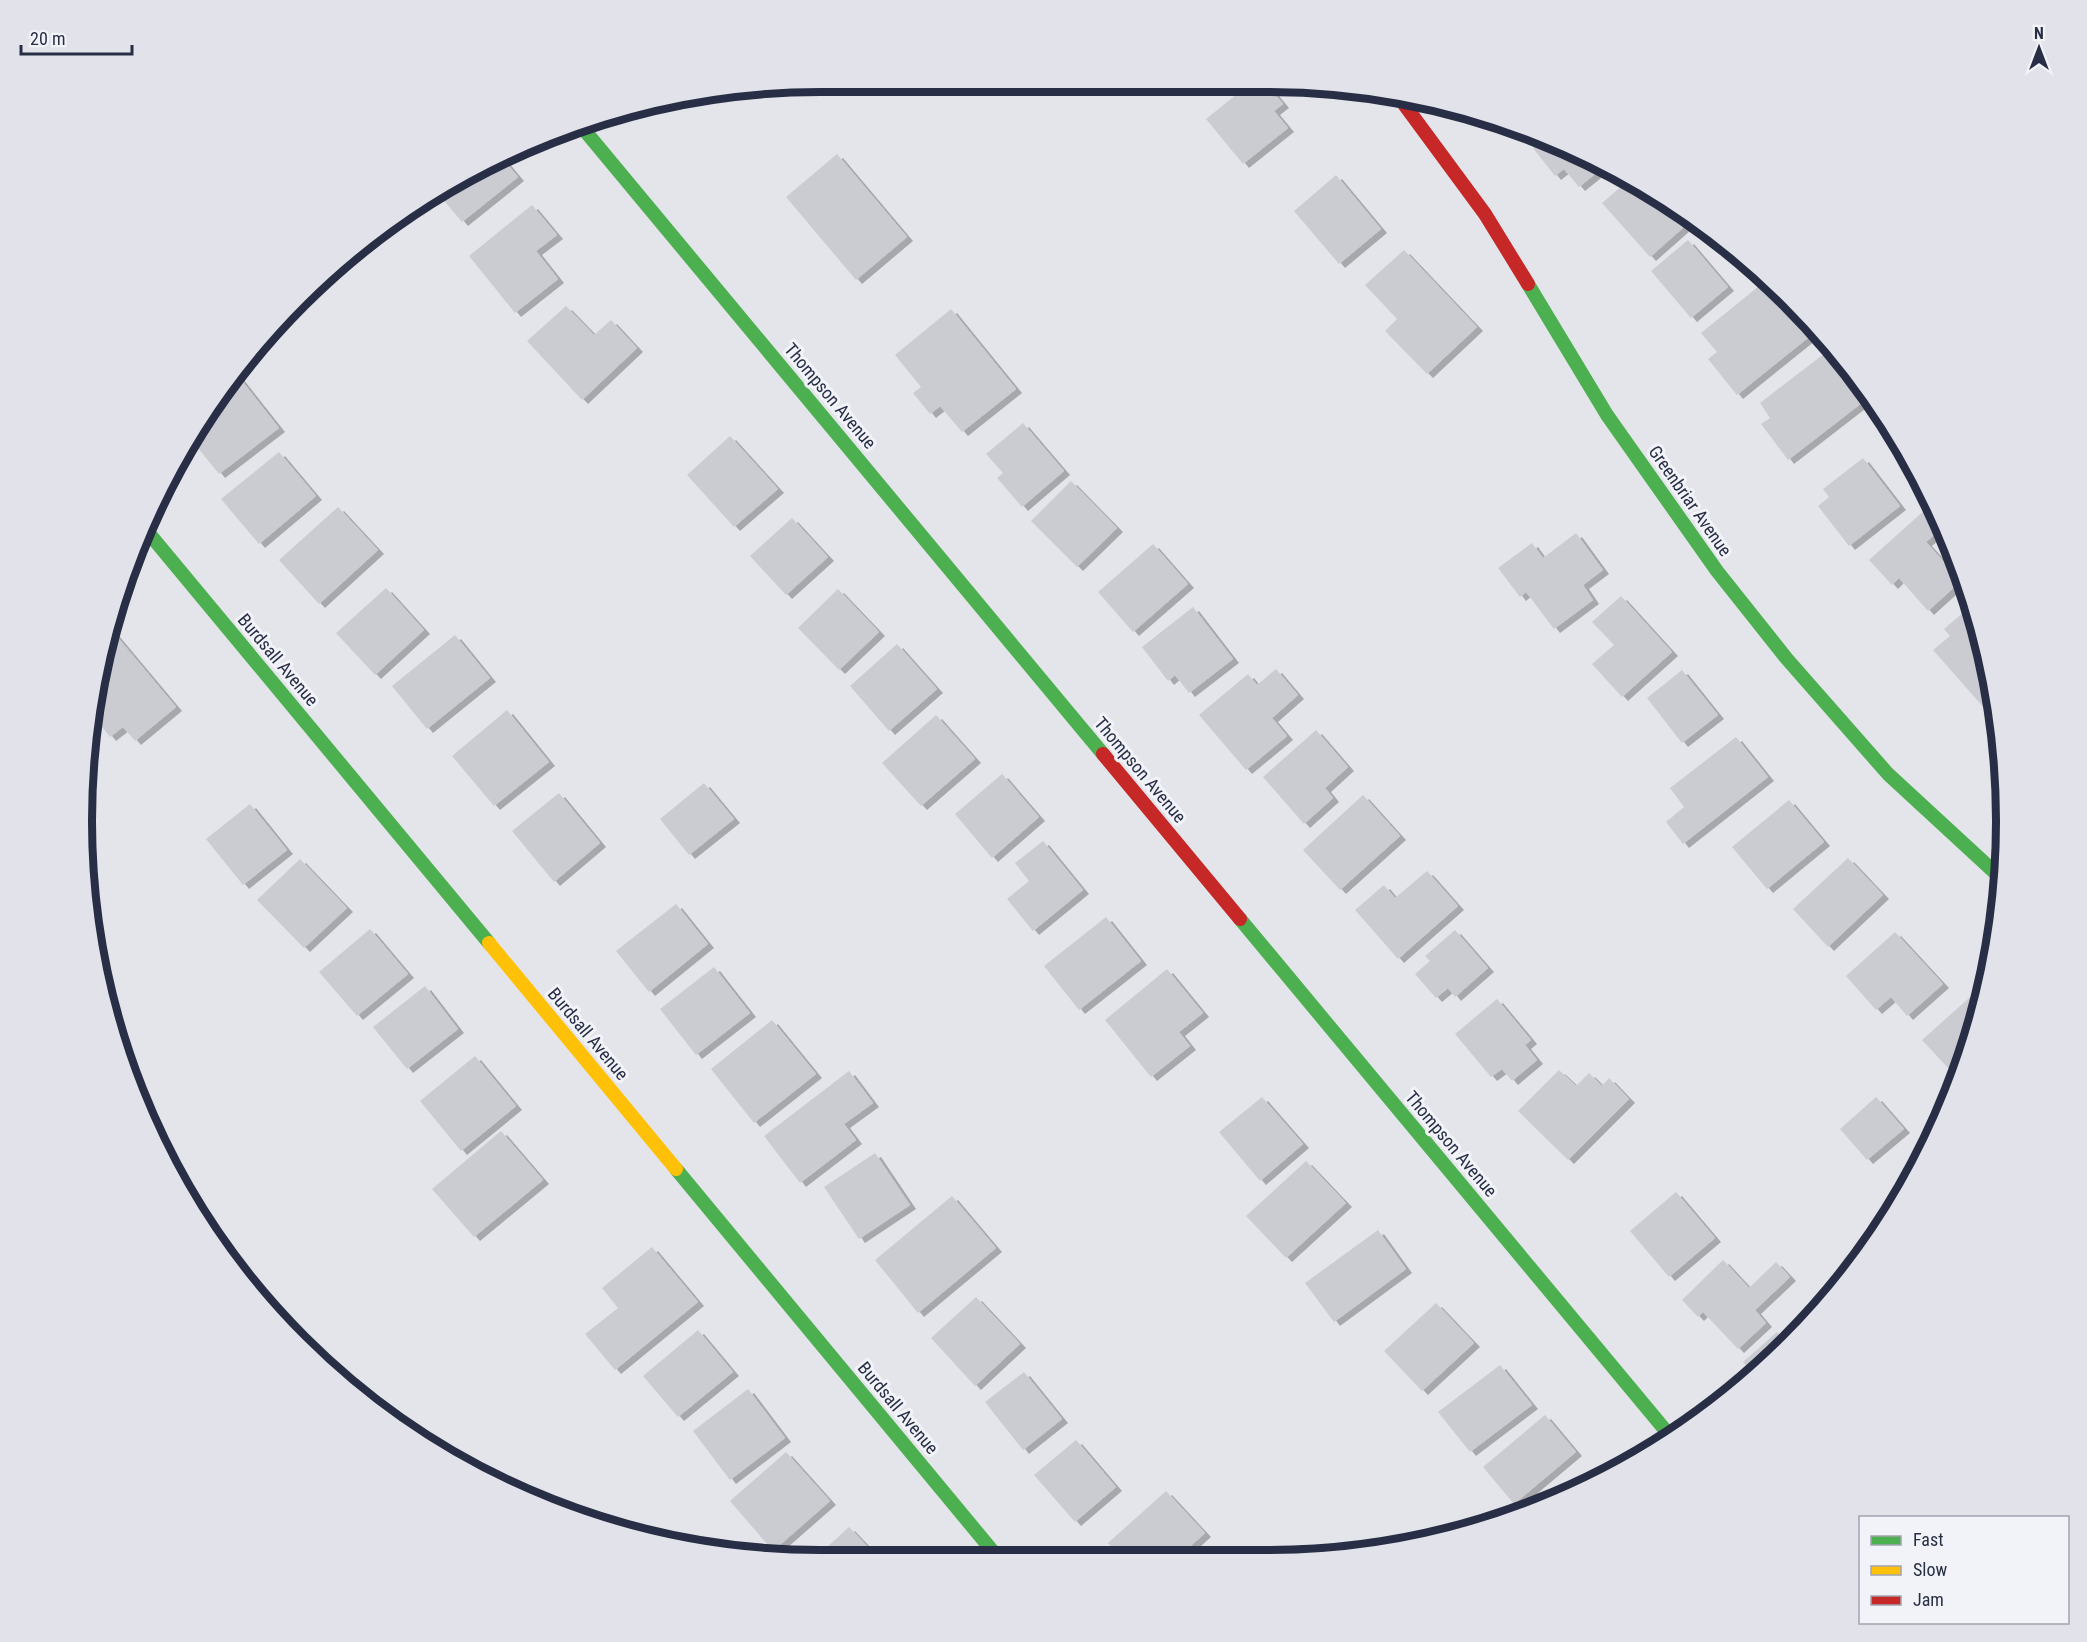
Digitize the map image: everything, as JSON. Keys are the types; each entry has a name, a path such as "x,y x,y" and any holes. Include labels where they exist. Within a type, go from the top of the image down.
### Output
{"street":[{"name":"Greenbriar Avenue","path":"1405,105 1485,214 1607,415 1717,572 1786,659 1888,774 1994,871"},
{"name":"Thompson Avenue","path":"585,131 1666,1431"},
{"name":"Burdsall Avenue","path":"150,535 992,1550"}],"building":[{"path":"1240,92 1273,92 1283,104 1274,111 1288,128 1243,164 1206,119"},
{"path":"1538,144 1598,172 1579,187 1564,169 1555,176 1533,148"},
{"path":"837,154 907,237 856,280 786,197"},
{"path":"506,163 518,177 462,222 442,198"},
{"path":"1336,175 1381,229 1339,264 1294,211"},
{"path":"1623,185 1686,225 1650,257 1602,203"},
{"path":"532,205 557,235 536,251 558,279 515,313 469,256"},
{"path":"1688,240 1728,287 1691,318 1651,271"},
{"path":"1404,250 1477,327 1427,374 1385,331 1397,319 1365,285"},
{"path":"1760,285 1782,305 1809,337 1737,395 1708,359 1717,352 1701,333"},
{"path":"566,306 594,335 611,320 637,348 582,400 527,341"},
{"path":"951,309 1016,389 962,432 940,406 930,414 913,393 921,387 895,355"},
{"path":"1825,353 1863,402 1788,460 1761,424 1770,418 1760,403"},
{"path":"240,379 279,428 219,474 196,445"},
{"path":"1023,423 1064,471 1022,507 997,478 1003,473 986,454"},
{"path":"730,436 778,489 734,527 687,475"},
{"path":"279,452 316,496 259,544 221,499"},
{"path":"1863,458 1900,506 1849,546 1818,506 1829,497 1823,489"},
{"path":"1071,481 1117,528 1077,567 1031,521"},
{"path":"338,507 378,550 319,604 279,560"},
{"path":"1925,510 1936,533 1926,542 1950,569 1956,585 1928,611 1899,578 1892,585 1869,560"},
{"path":"792,518 828,557 786,595 750,556"},
{"path":"1576,533 1603,570 1583,585 1593,600 1554,629 1526,592 1520,597 1498,568 1532,543 1543,558"},
{"path":"1153,544 1188,584 1133,632 1098,592"},
{"path":"386,588 424,630 375,675 336,633"},
{"path":"838,589 879,632 839,670 798,628"},
{"path":"1621,596 1672,652 1622,697 1592,664 1614,645 1592,622"},
{"path":"1193,607 1233,659 1189,693 1175,675 1168,681 1142,647"},
{"path":"1965,611 1981,679 1985,709 1933,650 1950,636 1944,629"},
{"path":"115,635 176,707 135,741 123,727 110,737 99,723"},
{"path":"455,635 490,678 427,729 392,686"},
{"path":"897,644 937,689 889,731 850,686"},
{"path":"1276,669 1298,695 1272,718 1287,736 1246,770 1199,715 1248,674 1257,685"},
{"path":"1682,670 1718,715 1682,743 1647,698"},
{"path":"507,710 549,762 494,806 452,756"},
{"path":"936,715 975,759 921,806 882,763"},
{"path":"1316,730 1348,767 1325,788 1333,798 1304,824 1263,777"},
{"path":"1736,737 1768,777 1683,844 1666,822 1684,807 1670,788"},
{"path":"1002,774 1039,817 992,858 955,814"},
{"path":"704,783 734,819 689,855 660,819"},
{"path":"559,793 600,843 554,882 512,831"},
{"path":"1363,795 1400,836 1340,890 1303,850"},
{"path":"1789,800 1824,842 1767,889 1732,847"},
{"path":"250,804 287,850 243,885 206,839"},
{"path":"1043,841 1083,890 1033,931 1007,899 1029,881 1015,863"},
{"path":"1848,858 1883,895 1828,947 1793,909"},
{"path":"300,859 347,908 304,948 257,900"},
{"path":"1427,871 1458,906 1398,959 1355,910 1384,885 1395,898"},
{"path":"676,904 708,944 649,992 616,951"},
{"path":"1106,917 1141,961 1079,1010 1044,966"},
{"path":"370,929 408,974 357,1016 319,972"},
{"path":"1455,930 1488,968 1455,997 1448,988 1436,998 1415,974 1430,961 1425,956"},
{"path":"1895,932 1943,984 1907,1016 1891,997 1876,1010 1846,976"},
{"path":"714,967 750,1013 696,1055 660,1009"},
{"path":"1167,969 1203,1013 1179,1032 1190,1046 1151,1077 1105,1020"},
{"path":"425,986 458,1029 407,1069 373,1027"},
{"path":"1975,993 1953,1067 1949,1069 1922,1040"},
{"path":"1497,999 1531,1040 1525,1045 1537,1060 1512,1081 1502,1069 1491,1077 1455,1034"},
{"path":"772,1020 816,1074 754,1123 711,1069"},
{"path":"475,1056 516,1106 461,1151 420,1101"},
{"path":"1559,1070 1576,1086 1589,1073 1602,1086 1609,1078 1629,1099 1568,1160 1518,1111"},
{"path":"849,1071 873,1103 844,1124 856,1140 800,1183 764,1136"},
{"path":"1262,1097 1303,1144 1260,1181 1219,1132"},
{"path":"1876,1097 1904,1129 1867,1160 1840,1129"},
{"path":"501,1131 543,1180 474,1237 432,1189"},
{"path":"875,1153 910,1205 859,1239 824,1187"},
{"path":"1306,1161 1346,1203 1286,1258 1246,1216"},
{"path":"1676,1192 1715,1238 1669,1277 1630,1231"},
{"path":"952,1196 996,1248 918,1313 875,1260"},
{"path":"1378,1230 1406,1269 1334,1322 1305,1283"},
{"path":"652,1247 698,1302 615,1370 585,1334 618,1308 602,1288"},
{"path":"1723,1260 1749,1288 1776,1262 1790,1277 1755,1310 1766,1323 1738,1349 1703,1312 1698,1317 1682,1300"},
{"path":"976,1297 1020,1344 975,1386 931,1338"},
{"path":"1436,1303 1474,1343 1422,1391 1384,1351"},
{"path":"698,1330 733,1372 678,1417 643,1376"},
{"path":"1777,1332 1781,1337 1748,1368 1743,1362"},
{"path":"1500,1365 1532,1405 1470,1452 1438,1412"},
{"path":"1024,1372 1062,1419 1023,1450 985,1402"},
{"path":"748,1389 785,1438 730,1480 693,1431"},
{"path":"1545,1415 1576,1452 1514,1504 1483,1467"},
{"path":"1076,1440 1116,1487 1075,1522 1034,1475"},
{"path":"786,1452 830,1501 775,1549 771,1549 730,1501"},
{"path":"1166,1491 1205,1533 1186,1550 1114,1550 1108,1543"},
{"path":"849,1527 871,1550 824,1550"}],"traffic: fast":[{"path":"585,131 1103,754"},
{"path":"1528,284 1607,415 1717,571 1787,659 1888,774 1994,871"},
{"path":"150,535 489,943"},
{"path":"1240,919 1666,1431"},
{"path":"676,1169 992,1550"}],"traffic: slow":[{"path":"489,943 676,1169"}],"traffic: jam":[{"path":"1405,105 1485,214 1528,284"},
{"path":"1103,754 1240,919"}]}
